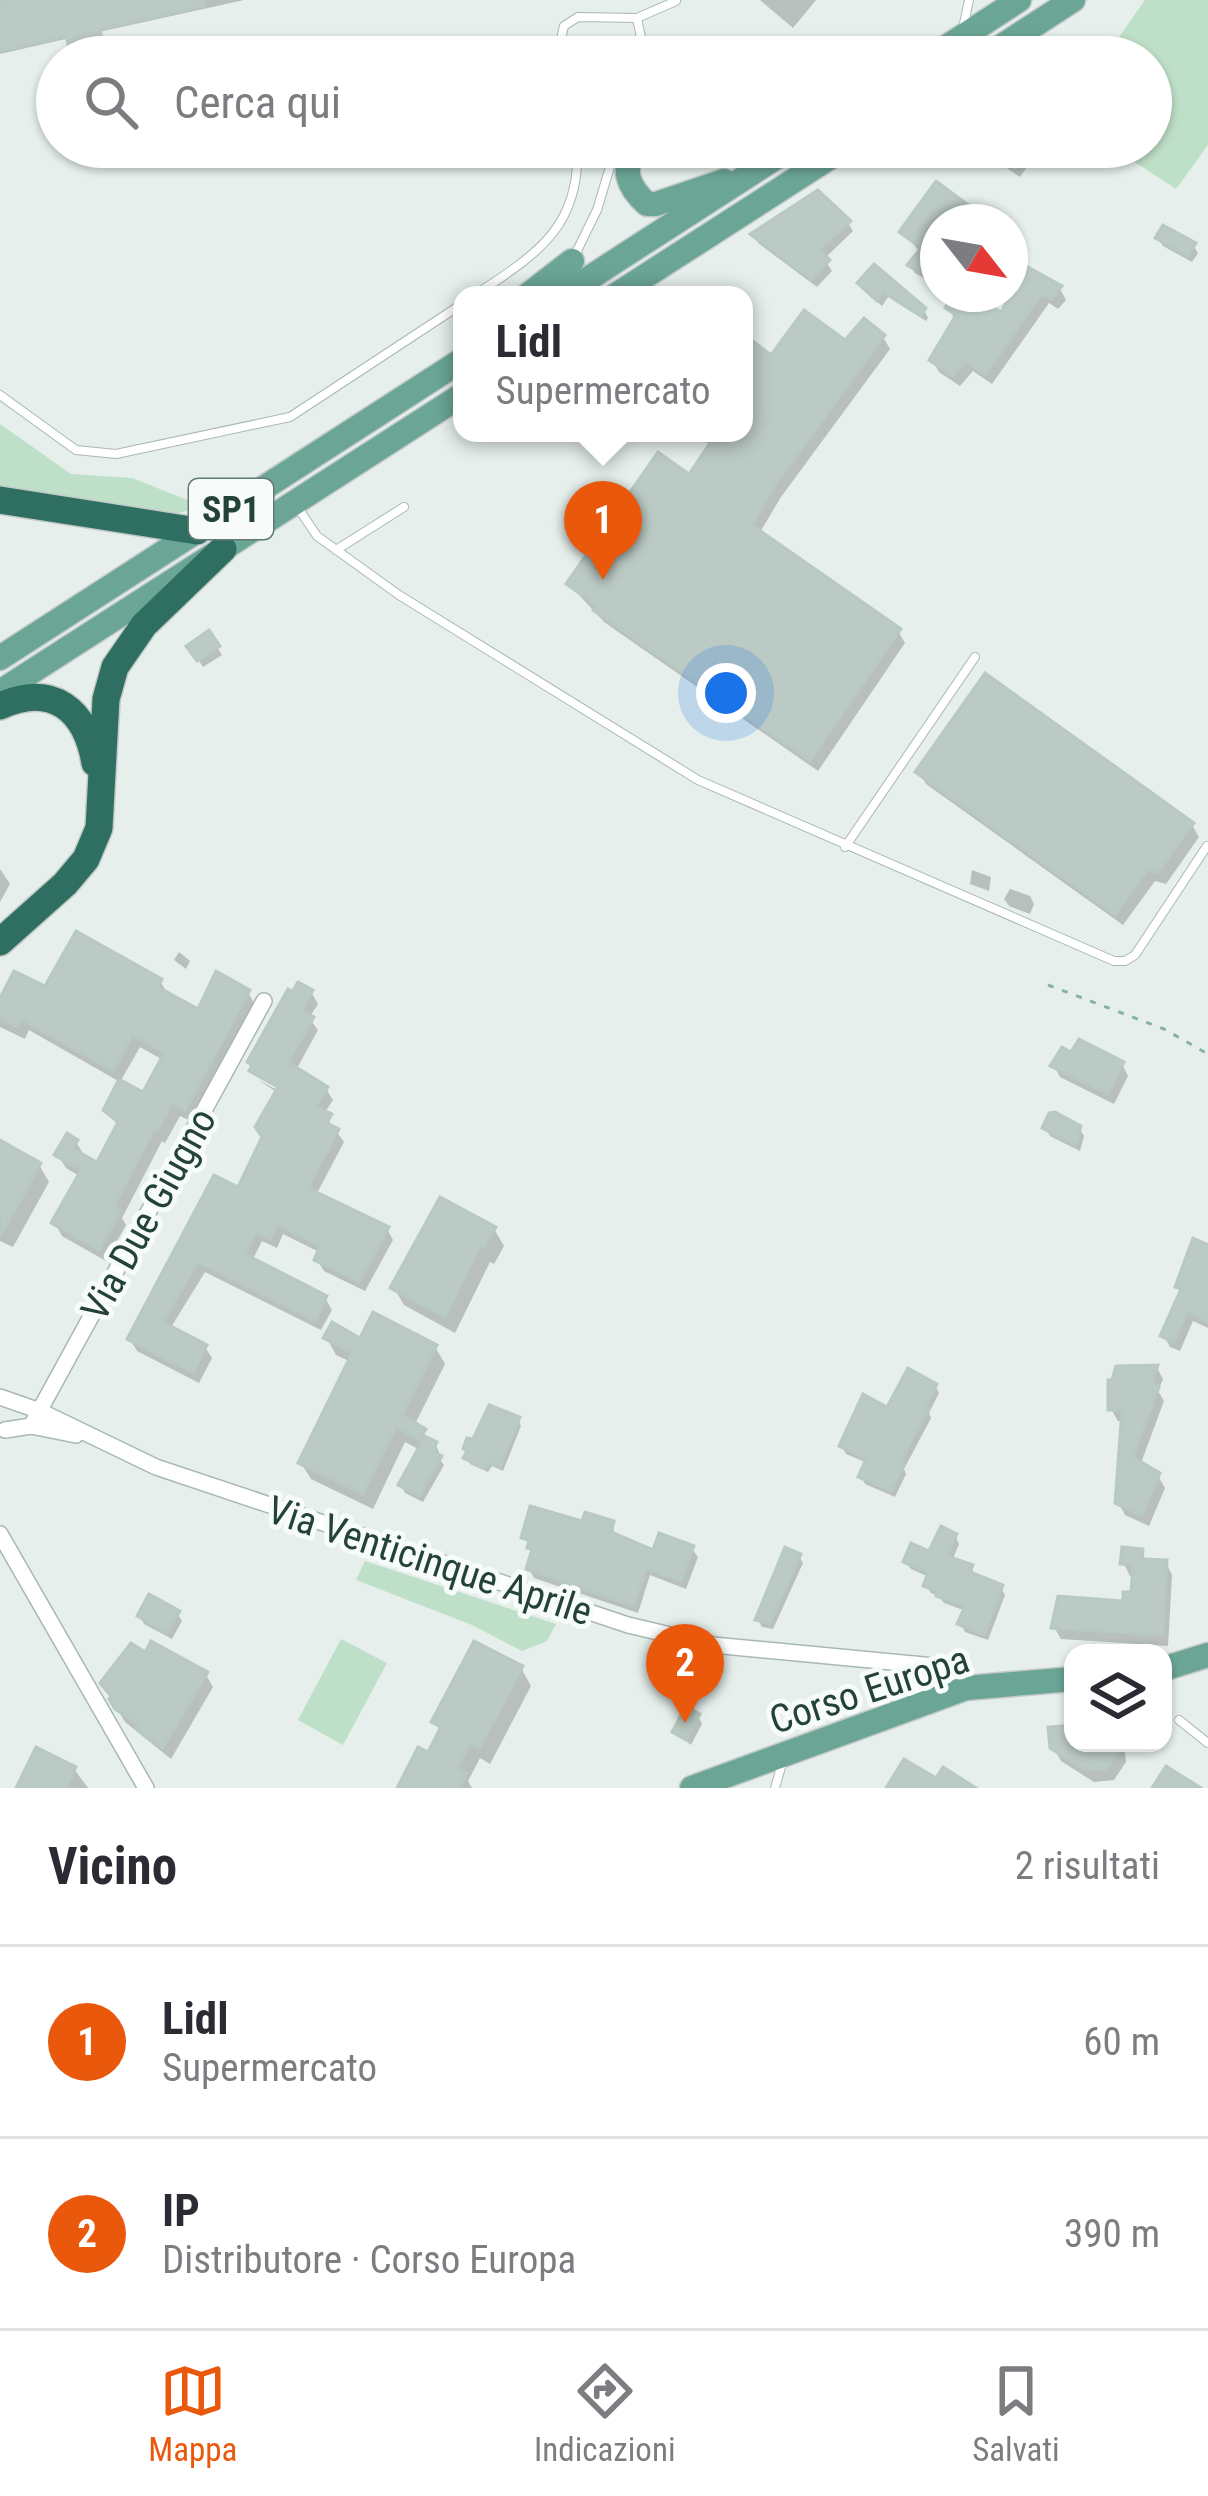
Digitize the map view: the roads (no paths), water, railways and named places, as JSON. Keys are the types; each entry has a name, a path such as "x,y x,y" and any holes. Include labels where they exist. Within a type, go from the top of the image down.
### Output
{"highway":[{"path":"0,500 197,531"},
{"path":"0,942 65,884 86,859 99,829 106,699 115,667 144,625 223,549"},
{"path":"0,706 29,697 56,701 74,712 88,732 102,802"}],"main road":[{"path":"964,36 1019,0"},
{"path":"1017,36 1073,0"},
{"path":"628,168 634,191 646,204 744,178"},
{"path":"577,286 759,168"},
{"path":"630,286 813,168"},
{"path":"540,286 572,261"},
{"path":"344,436 387,395 453,348"},
{"name":"SP1","path":"0,658 453,366"},
{"name":"SP1","path":"0,692 453,401"},
{"path":"1172,1666 1208,1655"},
{"name":"Corso Europa","path":"692,1788 910,1708 958,1684 1064,1679"}],"street":[{"name":"Via Due Giugno","path":"31,1426 264,1001"},
{"name":"Via Venticinque Aprile","path":"0,1399 40,1411 156,1467 672,1638 915,1664"},
{"path":"0,1399 8,1416 3,1432"},
{"name":"Via Venticinque Aprile","path":"3,1432 31,1426 96,1440"},
{"path":"0,1534 146,1788"},
{"path":"915,1664 958,1684"},
{"path":"910,1708 925,1684 915,1664"}],"lane":[{"path":"961,36 969,0"},
{"path":"562,36 564,26 578,17 637,18 676,1"},
{"path":"637,18 641,36"},
{"path":"489,286 531,258 560,224 574,190 576,168"},
{"path":"572,261 592,224 609,168"},
{"path":"0,395 76,451 116,454 290,417 453,310"},
{"path":"295,504 317,536 400,595 698,780 1119,962 1135,955 1208,846"},
{"path":"337,550 404,507"},
{"path":"845,847 975,656"},
{"path":"1179,1720 1208,1743"},
{"path":"775,1788 784,1755"}],"place":[{"name":"Lidl","path":"603,580"},
{"name":"IP","path":"685,1723"}]}
